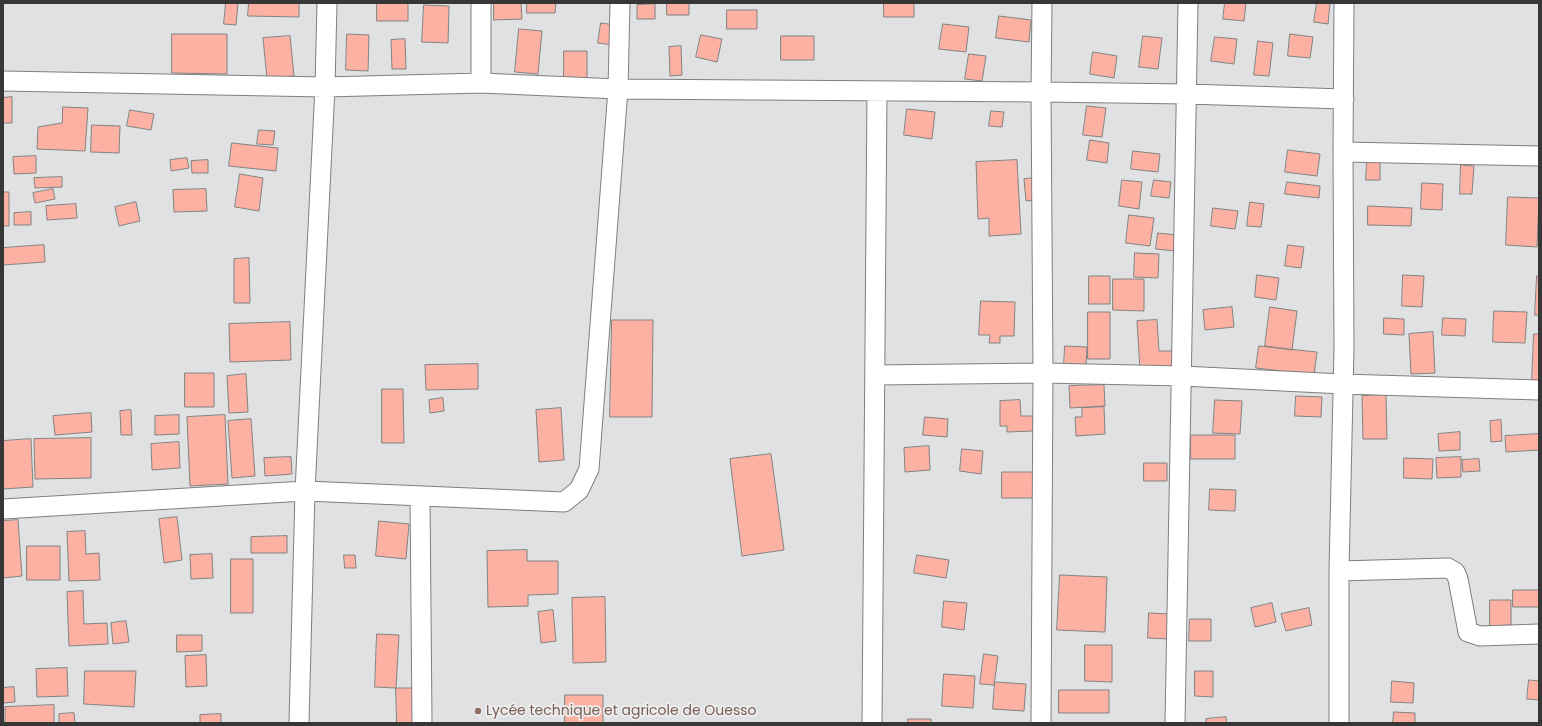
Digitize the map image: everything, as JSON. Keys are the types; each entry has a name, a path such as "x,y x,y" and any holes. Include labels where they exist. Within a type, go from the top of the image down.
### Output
{"street":[{"path":"299,723 305,490 325,87 327,3"},
{"path":"481,3 481,83"},
{"path":"3,509 305,490 564,502 579,490 589,469 618,89 620,3"},
{"path":"1041,723 1043,373 1041,92 1042,3"},
{"path":"1175,723 1188,3"},
{"path":"1339,723 1339,570 1343,384 1344,3"},
{"path":"3,81 325,87 481,83 618,89 877,90 1187,94 1344,99"},
{"path":"872,723 877,90"},
{"path":"1343,152 1539,156"},
{"path":"875,375 1043,373 1182,376 1343,384 1539,390"},
{"path":"420,496 422,723"},
{"path":"1339,570 1448,568 1455,572 1458,579 1468,632 1480,636 1539,634"}],"building":[{"path":"226,3 238,3 236,25 224,24"},
{"path":"249,3 299,3 299,17 248,16"},
{"path":"377,3 408,3 408,21 377,21"},
{"path":"494,3 521,3 522,19 494,20"},
{"path":"527,3 556,3 555,13 527,13"},
{"path":"667,3 689,3 689,15 667,15"},
{"path":"884,3 914,3 914,17 884,17"},
{"path":"1225,3 1246,3 1244,21 1223,19"},
{"path":"1317,3 1330,3 1328,24 1314,22"},
{"path":"655,4 655,19 637,19 637,5"},
{"path":"424,5 449,6 448,43 422,42"},
{"path":"727,10 757,10 757,29 727,29"},
{"path":"999,16 1031,20 1029,42 996,38"},
{"path":"601,23 615,25 613,45 598,43"},
{"path":"943,24 969,27 966,52 939,49"},
{"path":"519,29 542,31 538,74 515,72"},
{"path":"172,34 227,34 227,74 172,73"},
{"path":"347,34 369,35 368,71 346,70"},
{"path":"1290,34 1313,37 1310,58 1288,56"},
{"path":"701,35 722,39 717,62 696,57"},
{"path":"290,36 294,76 267,78 263,38"},
{"path":"781,36 814,36 814,60 781,60"},
{"path":"1143,36 1162,38 1158,69 1139,67"},
{"path":"1215,37 1237,39 1234,64 1211,61"},
{"path":"405,39 406,69 392,69 391,40"},
{"path":"1258,41 1273,43 1269,76 1254,75"},
{"path":"681,46 682,75 670,76 669,47"},
{"path":"564,51 587,51 587,78 564,78"},
{"path":"1093,52 1117,56 1114,78 1090,74"},
{"path":"969,54 986,56 982,81 965,79"},
{"path":"12,97 12,123 3,123 3,98"},
{"path":"1087,106 1106,108 1102,137 1083,135"},
{"path":"63,107 88,108 85,151 37,149 38,127 62,123"},
{"path":"907,109 935,112 932,139 904,135"},
{"path":"130,110 154,114 151,130 127,126"},
{"path":"991,111 1004,112 1002,127 989,126"},
{"path":"92,125 120,126 119,153 91,152"},
{"path":"259,130 275,131 273,145 257,144"},
{"path":"1090,140 1109,143 1107,163 1087,160"},
{"path":"232,143 278,148 276,171 229,166"},
{"path":"1288,150 1320,154 1317,176 1285,172"},
{"path":"1133,151 1160,154 1158,172 1131,169"},
{"path":"36,156 36,173 14,174 13,157"},
{"path":"187,158 189,168 171,171 170,160"},
{"path":"208,160 208,173 192,173 191,161"},
{"path":"1017,160 1021,234 989,236 989,218 978,219 976,162"},
{"path":"1367,161 1380,161 1380,180 1366,180"},
{"path":"1461,165 1474,166 1472,194 1460,194"},
{"path":"240,174 263,178 259,211 235,207"},
{"path":"62,177 62,187 35,188 34,178"},
{"path":"1036,178 1038,200 1026,201 1024,179"},
{"path":"1122,180 1142,182 1139,209 1119,206"},
{"path":"1154,180 1171,182 1169,198 1151,196"},
{"path":"1287,182 1320,186 1319,198 1285,194"},
{"path":"1422,183 1443,184 1442,210 1421,209"},
{"path":"53,189 55,199 35,203 33,193"},
{"path":"206,189 207,211 174,212 173,190"},
{"path":"3,192 9,192 9,226 3,226"},
{"path":"1508,197 1539,198 1537,247 1506,245"},
{"path":"136,202 140,221 119,226 115,207"},
{"path":"1250,202 1264,204 1261,227 1247,226"},
{"path":"76,204 77,218 47,220 46,206"},
{"path":"1368,206 1412,208 1411,226 1368,225"},
{"path":"1213,208 1238,211 1235,229 1211,226"},
{"path":"31,212 31,225 14,225 14,213"},
{"path":"1129,215 1154,218 1150,246 1126,243"},
{"path":"1158,233 1177,235 1175,251 1156,249"},
{"path":"44,245 45,262 3,265 3,248"},
{"path":"1288,245 1304,247 1301,268 1285,266"},
{"path":"1135,253 1159,254 1158,278 1134,277"},
{"path":"249,258 250,303 234,303 234,259"},
{"path":"1257,275 1279,278 1276,300 1255,297"},
{"path":"1403,275 1424,276 1422,307 1402,306"},
{"path":"1089,276 1110,276 1110,304 1089,304"},
{"path":"1537,276 1539,276 1539,315 1535,315"},
{"path":"1113,279 1144,279 1144,311 1113,310"},
{"path":"981,301 1015,302 1014,336 1000,336 1000,343 989,343 990,335 979,335"},
{"path":"1232,307 1234,327 1205,330 1203,310"},
{"path":"1270,307 1297,311 1292,350 1265,346"},
{"path":"1494,311 1527,312 1525,343 1493,342"},
{"path":"1088,312 1110,312 1110,359 1088,359"},
{"path":"1384,318 1404,319 1404,335 1384,334"},
{"path":"1443,318 1466,319 1465,336 1442,335"},
{"path":"612,320 653,320 652,417 610,417"},
{"path":"1157,320 1159,351 1174,351 1175,368 1140,370 1137,321"},
{"path":"290,322 291,360 230,362 229,324"},
{"path":"1433,332 1435,373 1411,374 1409,334"},
{"path":"1534,334 1539,334 1539,382 1532,382"},
{"path":"1065,346 1087,347 1086,366 1064,365"},
{"path":"1259,346 1317,352 1314,375 1256,368"},
{"path":"478,364 478,389 426,390 425,365"},
{"path":"185,373 214,373 214,407 185,407"},
{"path":"246,374 248,412 229,413 227,376"},
{"path":"1104,385 1105,406 1070,408 1069,386"},
{"path":"382,389 403,389 404,443 382,443"},
{"path":"1386,395 1387,439 1363,439 1362,396"},
{"path":"1296,396 1322,397 1321,417 1295,416"},
{"path":"443,398 444,411 430,413 429,400"},
{"path":"1020,400 1021,416 1033,416 1033,431 1007,432 1007,426 1000,426 1000,401"},
{"path":"1215,400 1242,401 1240,434 1213,433"},
{"path":"1104,407 1105,434 1076,436 1075,417 1082,417 1082,408"},
{"path":"561,408 564,460 539,462 536,410"},
{"path":"131,410 132,435 121,435 120,411"},
{"path":"91,413 92,432 55,435 53,416"},
{"path":"179,415 179,434 155,435 155,416"},
{"path":"225,415 228,484 190,486 187,417"},
{"path":"925,417 948,419 947,437 923,435"},
{"path":"251,419 255,476 232,478 228,421"},
{"path":"1501,420 1502,441 1491,442 1490,421"},
{"path":"1460,432 1460,450 1439,451 1438,434"},
{"path":"1539,434 1539,450 1506,452 1505,436"},
{"path":"1191,435 1235,435 1235,459 1191,459"},
{"path":"91,438 91,478 35,479 34,439"},
{"path":"31,439 33,487 3,489 3,441"},
{"path":"179,442 180,468 152,470 151,444"},
{"path":"929,446 930,470 905,472 904,448"},
{"path":"962,449 983,451 981,474 960,471"},
{"path":"771,454 784,550 742,556 730,459"},
{"path":"291,457 292,474 265,476 264,458"},
{"path":"1461,457 1461,477 1437,478 1436,458"},
{"path":"1404,458 1433,459 1432,479 1404,478"},
{"path":"1479,459 1480,471 1463,472 1462,460"},
{"path":"1144,463 1167,463 1167,481 1144,481"},
{"path":"1002,472 1039,472 1038,498 1002,498"},
{"path":"1210,489 1236,490 1235,511 1209,510"},
{"path":"177,517 182,560 164,563 159,519"},
{"path":"18,520 22,576 3,578 3,521"},
{"path":"379,521 409,524 406,559 376,556"},
{"path":"85,531 86,554 99,553 100,580 69,581 67,532"},
{"path":"287,536 287,553 251,553 251,537"},
{"path":"27,546 60,546 60,580 27,580"},
{"path":"527,550 527,561 558,561 558,594 528,595 528,606 488,607 487,551"},
{"path":"212,554 213,578 191,579 190,555"},
{"path":"344,555 355,555 356,568 345,568"},
{"path":"917,555 949,560 946,578 914,573"},
{"path":"231,559 253,559 253,613 231,613"},
{"path":"1060,575 1107,577 1105,632 1057,630"},
{"path":"1513,590 1539,590 1539,607 1513,607"},
{"path":"83,591 84,624 107,623 108,644 69,646 67,592"},
{"path":"605,597 606,662 573,663 572,598"},
{"path":"1490,600 1511,600 1511,625 1490,626"},
{"path":"944,601 967,603 964,630 942,627"},
{"path":"1272,603 1276,622 1255,627 1251,608"},
{"path":"1309,608 1312,625 1286,631 1281,614"},
{"path":"553,610 556,641 541,643 538,612"},
{"path":"1149,613 1170,614 1168,639 1148,638"},
{"path":"1190,619 1211,619 1211,641 1189,641"},
{"path":"126,621 129,642 113,644 111,623"},
{"path":"377,634 399,635 396,688 375,687"},
{"path":"177,635 202,635 202,651 177,652"},
{"path":"1085,645 1112,645 1112,682 1085,681"},
{"path":"984,654 998,656 994,685 980,684"},
{"path":"206,655 207,686 186,687 185,656"},
{"path":"67,668 68,696 37,697 36,669"},
{"path":"85,671 136,671 134,707 84,704"},
{"path":"1195,671 1213,671 1213,697 1195,696"},
{"path":"944,674 975,676 973,708 942,706"},
{"path":"1529,680 1539,681 1539,700 1527,699"},
{"path":"1392,681 1414,683 1413,703 1391,702"},
{"path":"995,682 1026,684 1024,711 993,709"},
{"path":"14,687 15,702 3,703 3,688"},
{"path":"396,688 421,688 421,723 397,723"},
{"path":"1059,690 1109,690 1109,713 1059,713"},
{"path":"565,695 603,695 603,723 565,723"},
{"path":"54,705 54,723 5,723 5,707"},
{"path":"1394,712 1415,713 1415,723 1393,723"},
{"path":"74,713 75,723 59,723 59,714"},
{"path":"221,714 221,723 200,723 200,715"},
{"path":"1226,717 1227,723 1206,723 1206,719"},
{"path":"908,719 931,719 931,723 908,723"}],"place":[{"name":"Lycée technique et agricole de Ouesso","path":"478,711"}]}
